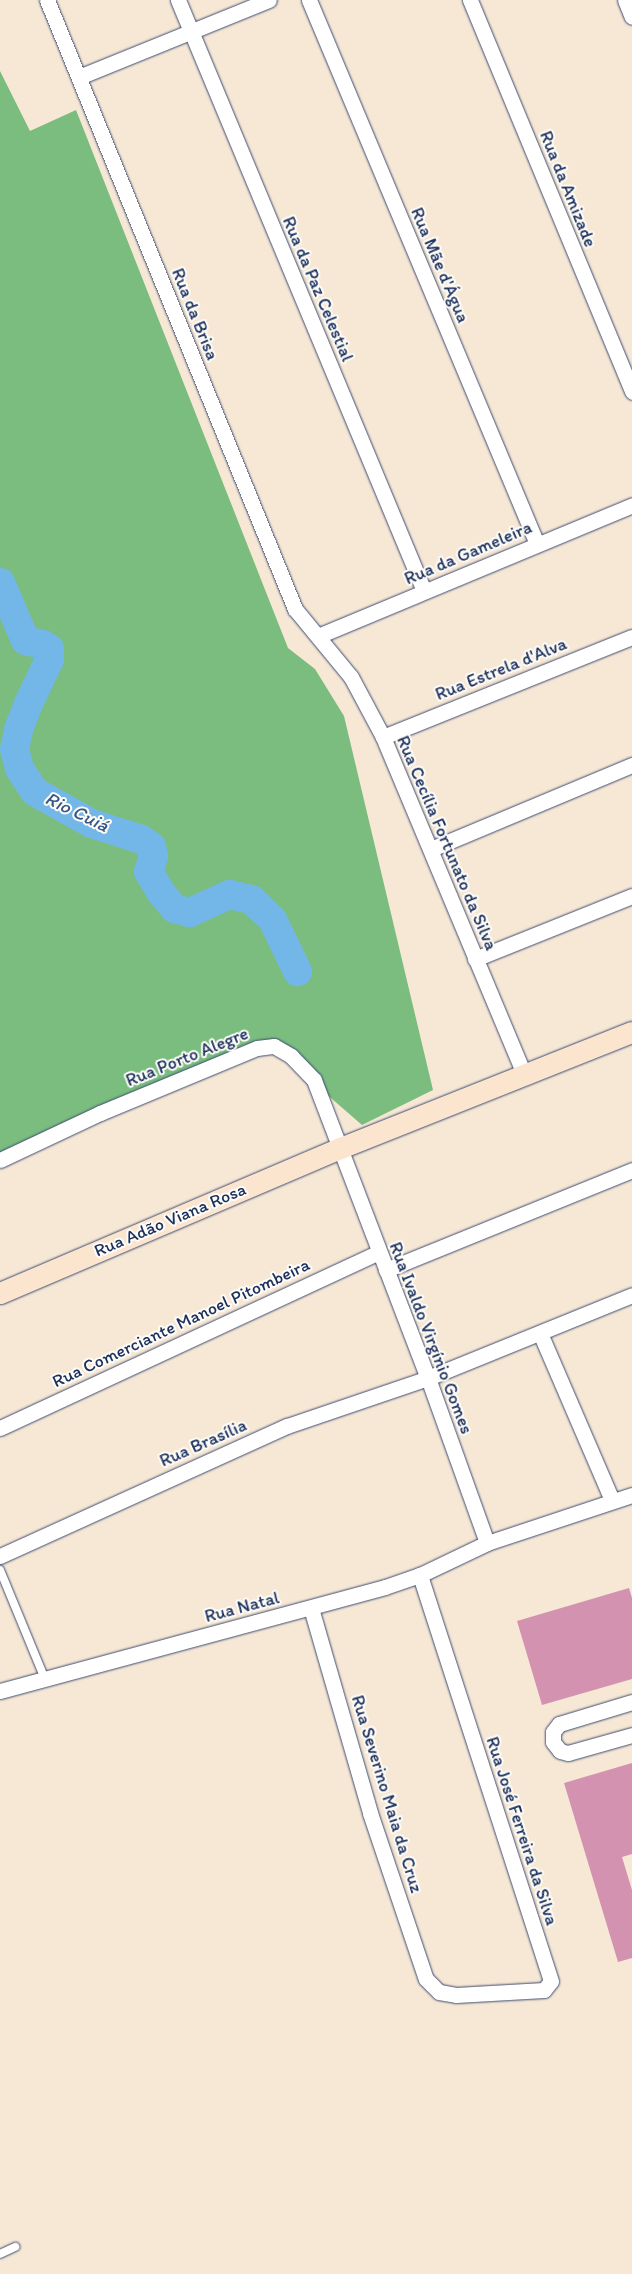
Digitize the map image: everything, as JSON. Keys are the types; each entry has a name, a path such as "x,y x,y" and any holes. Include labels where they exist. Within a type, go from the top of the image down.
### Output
{"street":[{"name":"Rua da Brisa","path":"47,0 294,609 306,625 318,636"},
{"name":"Rua da Paz Celestial","path":"178,0 424,591"},
{"path":"79,77 269,0"},
{"name":"Rua Mãe d'Água","path":"309,0 537,544"},
{"name":"Rua da Amizade","path":"470,0 632,392"},
{"path":"625,0 632,16"},
{"name":"Rua da Gameleira","path":"318,636 632,505"},
{"name":"Rua Cecília Fortunato da Silva","path":"318,636 351,677 383,737 524,1074"},
{"name":"Rua Estrela d'Alva","path":"383,737 632,637"},
{"path":"431,849 632,766"},
{"path":"475,959 632,896"},
{"name":"Rua Adão Viana Rosa","path":"0,1293 340,1148 632,1032"},
{"name":"Rua Porto Alegre","path":"0,1160 100,1113 268,1045 281,1048 314,1080 340,1148"},
{"name":"Rua Ivaldo Virgínio Gomes","path":"340,1148 428,1378 487,1542"},
{"path":"386,1270 632,1170"},
{"name":"Rua Comerciante Manoel Pitombeira","path":"0,1428 379,1252"},
{"name":"Rua Brasília","path":"0,1556 287,1426 428,1378 632,1295"},
{"path":"540,1333 612,1500"},
{"name":"Rua Natal","path":"0,1691 311,1608 420,1576 487,1542 632,1495"},
{"name":"Rua José Ferreira da Silva","path":"420,1576 551,1981 544,1990 456,1995 433,1989"},
{"name":"Rua Severino Maia da Cruz","path":"311,1608 370,1812 426,1979 433,1989"},
{"path":"632,1702 558,1724 553,1732 554,1742 560,1750 568,1753 632,1735"}],"lane":[{"path":"0,1570 45,1679"},
{"path":"0,2254 15,2247"}],"green space":[{"path":"0,71 30,131 76,110 288,648 315,669 344,716 433,1090 362,1125 270,1045 0,1156"}],"building":[{"path":"629,1588 632,1598 632,1679 542,1705 517,1621"},
{"path":"632,1763 632,1854 622,1857 632,1890 632,1958 618,1962 564,1783"}],"waterway":[{"name":"Rio Cuiá","path":"0,582 25,640 43,644 49,648 49,659 28,703 18,729 14,749 19,768 34,791 91,823 141,839 151,846 153,856 148,871 161,893 174,908 189,912 229,894 251,899 272,919 297,971"}]}
